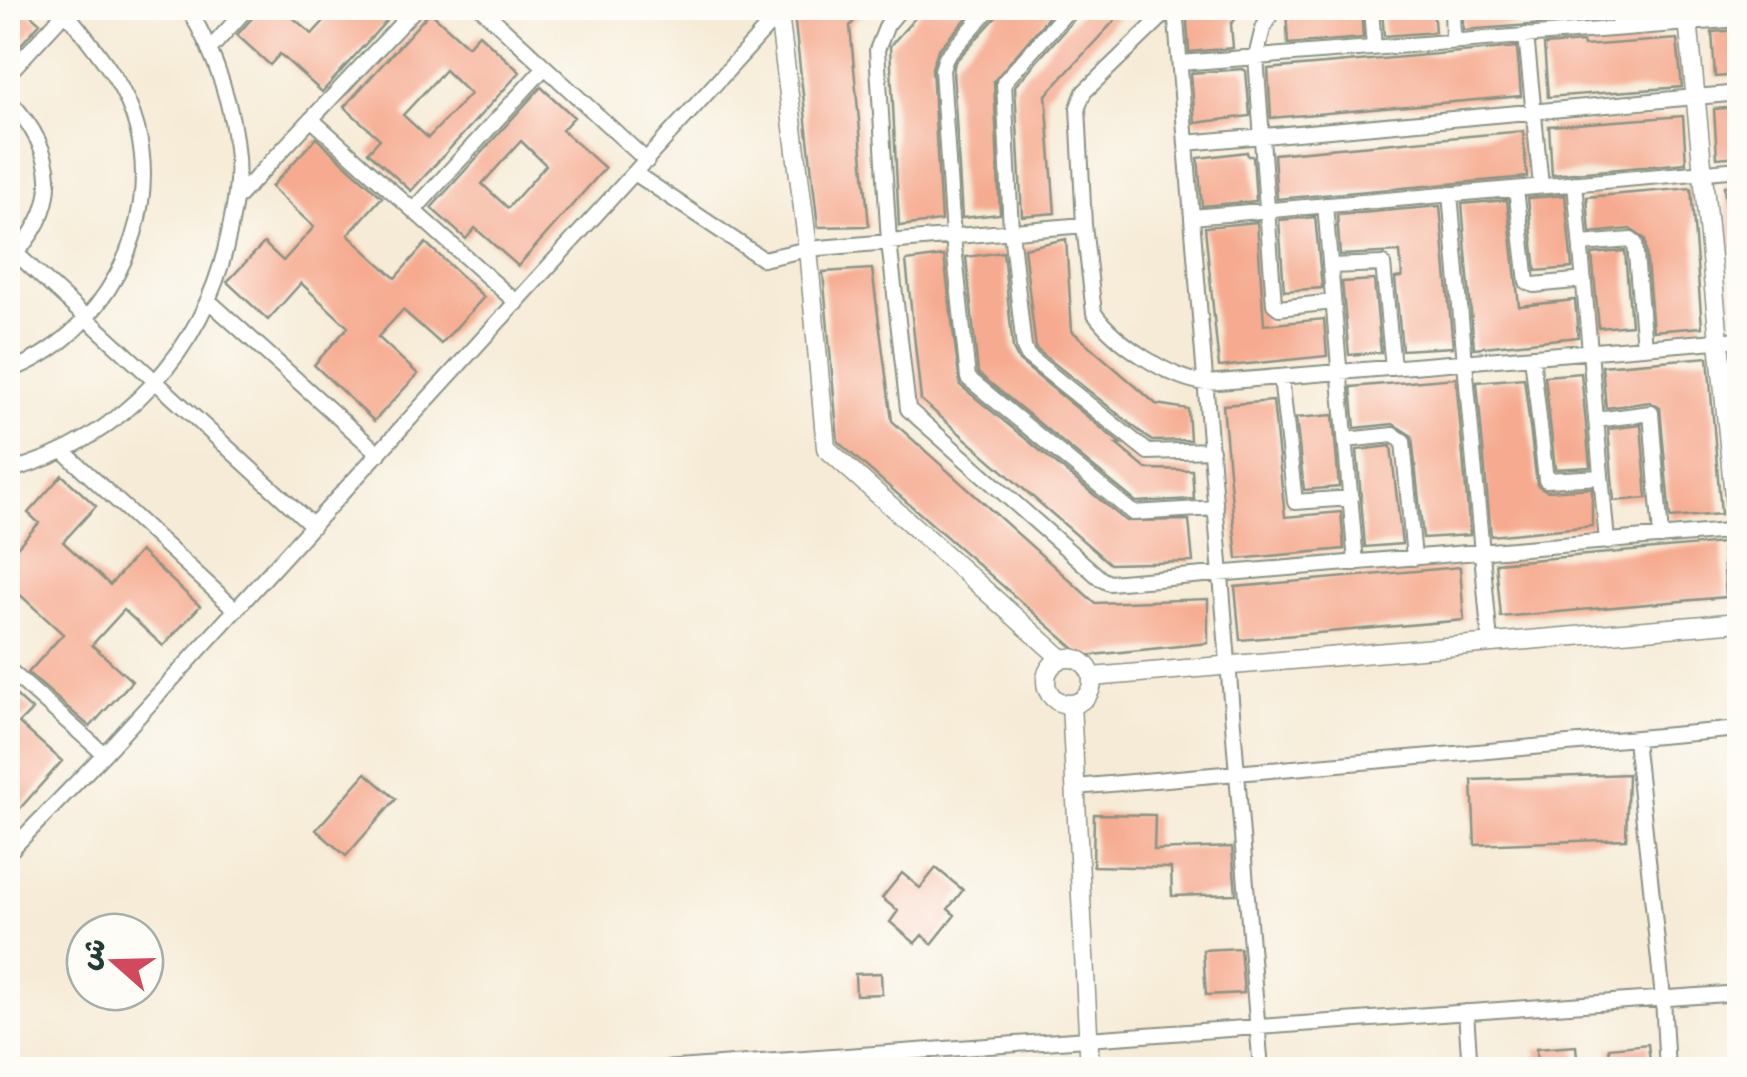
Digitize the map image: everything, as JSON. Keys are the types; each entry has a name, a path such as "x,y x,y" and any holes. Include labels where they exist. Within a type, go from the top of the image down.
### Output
{"street":[{"path":"8,471 63,451 112,420 176,359 209,301 222,265 236,199 238,160 232,122 210,48 188,8"},
{"path":"210,48 247,8"},
{"path":"236,199 416,8"},
{"path":"481,8 648,162"},
{"path":"902,8 888,24 878,50 889,242 906,401 913,416 1109,584 1738,531"},
{"path":"990,8 943,64 953,236 968,378 1132,513 1216,508"},
{"path":"1070,8 1004,82 1011,231 1024,348 1028,356 1148,452 1212,450"},
{"path":"1173,8 1261,1070"},
{"path":"1173,8 1080,98 1091,300 1099,320 1142,356 1183,378 1206,383 1740,339"},
{"path":"1274,8 1263,28 1256,57 1276,307 1334,302"},
{"path":"1371,8 1374,48"},
{"path":"1452,8 1453,41"},
{"path":"1617,8 1619,28"},
{"path":"8,74 67,9 112,71 129,104 138,132 142,166 142,198 125,263 88,319 34,362 8,371"},
{"path":"8,853 104,754 648,162 778,10"},
{"path":"778,10 808,249 826,448 1062,660"},
{"path":"1180,63 1619,28 1688,15 1740,19"},
{"path":"1688,15 1740,559"},
{"path":"1526,35 1541,186"},
{"path":"414,210 545,66"},
{"path":"1186,143 1740,93"},
{"path":"8,99 31,123 48,169 48,192 41,214 10,253 88,319 313,526"},
{"path":"311,119 517,303"},
{"path":"1192,217 1740,169"},
{"path":"636,174 764,260 808,249 1084,225"},
{"path":"1575,184 1607,542"},
{"path":"1516,188 1527,282 1534,285 1584,280"},
{"path":"1450,194 1490,643"},
{"path":"1325,205 1356,563"},
{"path":"1581,244 1631,240 1635,243 1644,347"},
{"path":"1330,266 1383,264 1393,368"},
{"path":"209,301 378,454"},
{"path":"1532,356 1546,480 1601,477"},
{"path":"1282,377 1295,502 1351,498"},
{"path":"1596,420 1651,413 1661,537"},
{"path":"1346,440 1393,435 1402,441 1414,558"},
{"path":"63,451 236,610"},
{"path":"1092,677 1740,622"},
{"path":"1062,660 1077,660 1092,677 1085,698 1071,704 1055,700 1046,686 1049,670 1062,660"},
{"path":"8,669 104,754"},
{"path":"1071,704 1090,1070"},
{"path":"1075,787 1740,730"},
{"path":"1635,739 1667,1070"},
{"path":"648,1070 802,1064 1088,1039 1740,993"},
{"path":"1466,1012 1470,1070"}],"building":[{"path":"8,8 23,8 40,23 8,59"},
{"path":"257,8 282,8 312,34 336,8 398,8 322,92 280,54 270,65 237,35"},
{"path":"800,8 866,8 850,26 869,226 818,227 794,15"},
{"path":"924,8 976,8 938,50 932,68 941,221 899,226 890,46"},
{"path":"1000,8 1056,8 994,81 1000,214 962,218 953,71 955,62"},
{"path":"1080,8 1126,8 1046,95 1055,213 1022,216 1015,86"},
{"path":"1186,8 1246,8 1231,24 1233,48 1189,52"},
{"path":"1286,8 1361,8 1363,38 1288,44"},
{"path":"1382,8 1433,8 1435,32 1384,36"},
{"path":"1463,8 1582,8 1582,21 1463,30"},
{"path":"430,12 468,46 479,34 520,72 411,191 368,152 380,139 344,107","holes":["445,70 470,94 428,138 403,115"]},
{"path":"1740,30 1740,75 1715,77 1712,32"},
{"path":"1677,39 1682,87 1548,97 1544,45"},
{"path":"1517,47 1521,96 1271,118 1268,69"},
{"path":"1243,69 1250,116 1195,123 1191,73"},
{"path":"541,87 574,117 562,130 605,168 518,266 475,228 466,239 431,208","holes":["521,141 546,165 508,208 482,184"]},
{"path":"1740,107 1740,156 1717,158 1714,109"},
{"path":"1683,116 1686,163 1552,175 1549,126"},
{"path":"1523,131 1527,177 1277,199 1274,154"},
{"path":"316,138 382,197 348,235 395,278 426,243 484,297 441,344 403,310 378,337 418,374 374,421 314,365 348,327 301,283 268,320 227,282 264,243 283,261 314,227 271,187"},
{"path":"1247,152 1253,156 1256,201 1202,206 1198,158"},
{"path":"1740,184 1740,253 1730,253 1724,186"},
{"path":"1691,188 1702,327 1653,331 1645,239 1630,229 1590,233 1587,197"},
{"path":"1565,195 1572,268 1536,271 1528,198"},
{"path":"1507,200 1519,306 1575,300 1578,337 1474,348 1462,204"},
{"path":"1440,206 1453,347 1402,350 1395,278 1402,277 1400,252 1340,255 1337,215"},
{"path":"1315,217 1322,288 1284,291 1279,220"},
{"path":"1257,222 1264,325 1324,319 1327,356 1219,367 1205,227"},
{"path":"1066,239 1072,331 1156,404 1188,409 1190,440 1152,441 1036,349 1024,248"},
{"path":"1625,251 1631,325 1599,328 1592,254"},
{"path":"1003,252 1013,349 1019,361 1146,469 1192,470 1194,499 1136,502 978,373 966,257"},
{"path":"944,256 960,385 1126,521 1189,520 1193,562 1110,564 921,400 906,261"},
{"path":"872,269 892,421 1095,603 1208,599 1208,643 1083,656 838,442 823,272"},
{"path":"1374,280 1381,352 1349,355 1342,282"},
{"path":"1708,357 1721,514 1670,518 1660,408 1650,402 1606,408 1602,366"},
{"path":"1581,373 1590,467 1555,469 1545,376"},
{"path":"1456,378 1470,535 1423,538 1412,436 1393,424 1355,428 1351,387"},
{"path":"1524,378 1537,485 1547,491 1592,488 1592,526 1491,536 1477,382"},
{"path":"1273,401 1285,517 1341,512 1344,549 1237,559 1223,405"},
{"path":"1333,415 1339,487 1304,490 1296,418"},
{"path":"1641,425 1647,498 1614,501 1608,429"},
{"path":"1391,446 1402,544 1365,547 1357,450"},
{"path":"62,475 96,506 63,542 110,585 140,551 200,606 163,646 124,610 92,645 132,681 90,727 28,673 63,634 16,591 8,600 8,557 39,523 28,513"},
{"path":"1722,543 1726,597 1501,617 1496,563"},
{"path":"1460,567 1464,620 1240,640 1235,587"},
{"path":"8,688 32,710 19,723 62,761 8,822"},
{"path":"366,773 396,799 346,856 316,830"},
{"path":"1628,774 1626,839 1475,845 1472,780"},
{"path":"1094,814 1155,815 1154,850 1232,847 1236,894 1172,896 1171,868 1093,866"},
{"path":"936,868 963,890 948,909 955,915 932,944 922,935 915,943 890,922 898,911 882,898 902,873 920,888"},
{"path":"1240,948 1244,993 1206,995 1203,950"},
{"path":"881,973 882,994 856,995 855,974"},
{"path":"1648,1044 1651,1070 1611,1070 1609,1048"},
{"path":"1576,1046 1578,1070 1537,1070 1536,1049"}]}
